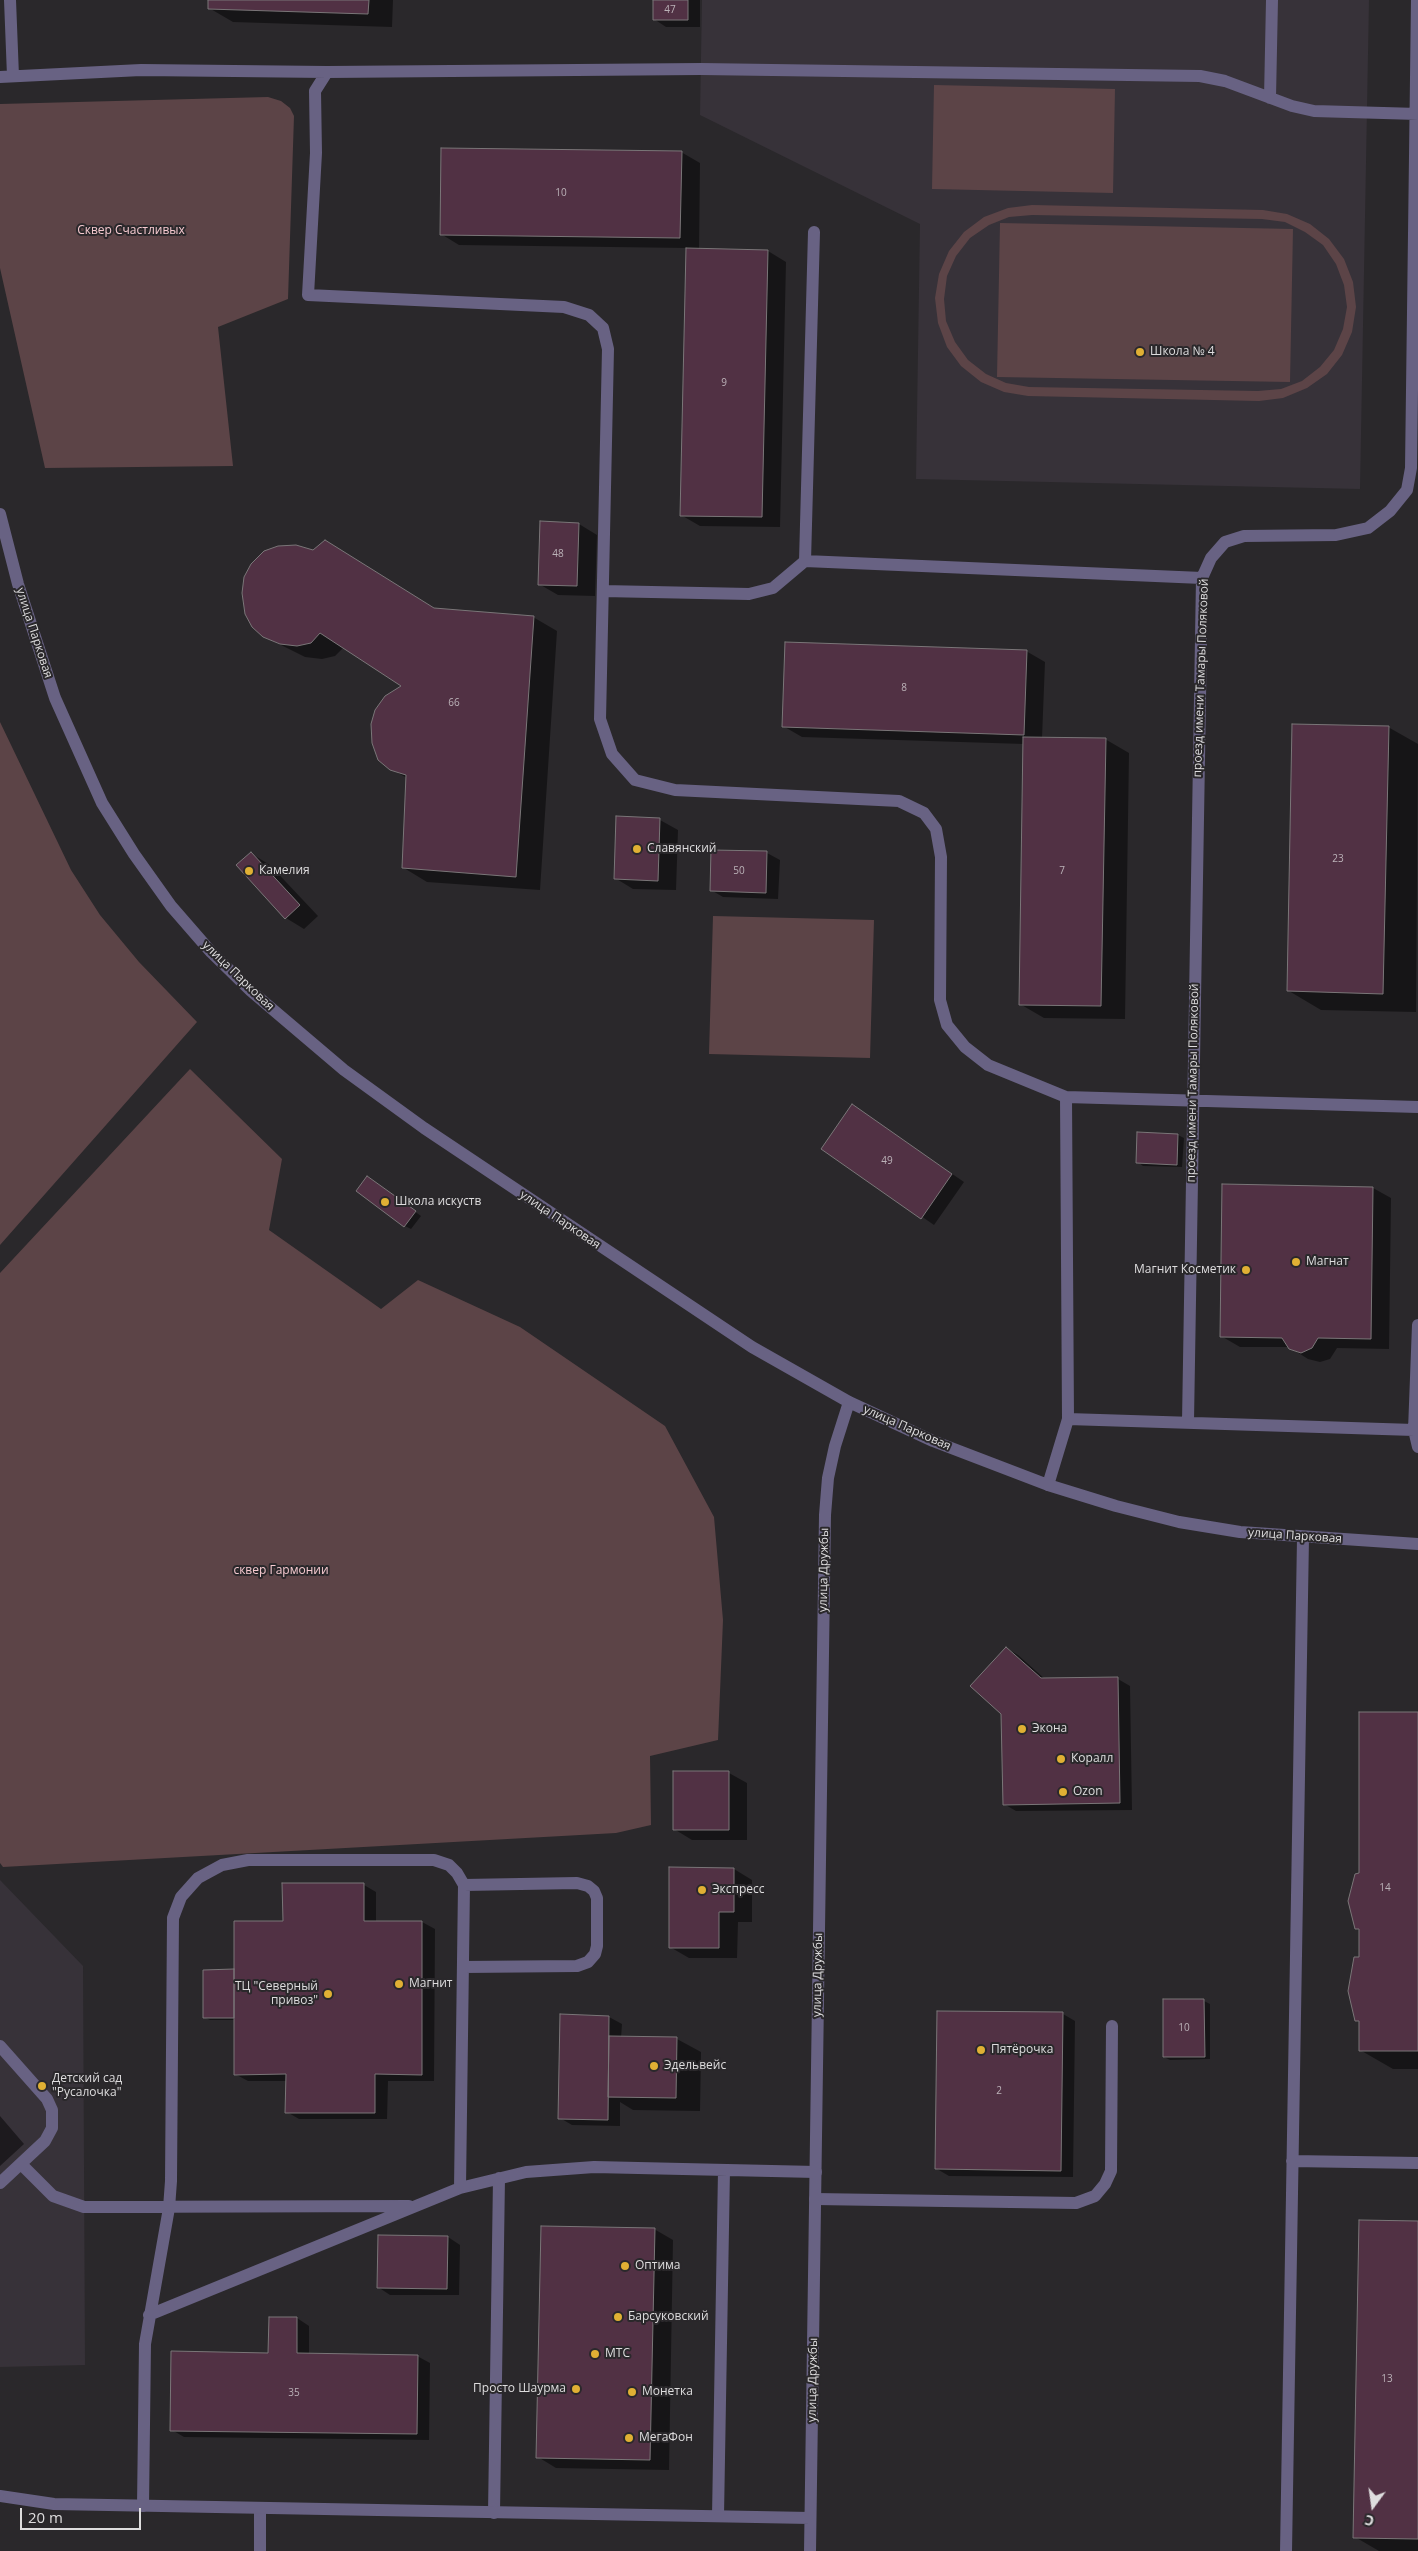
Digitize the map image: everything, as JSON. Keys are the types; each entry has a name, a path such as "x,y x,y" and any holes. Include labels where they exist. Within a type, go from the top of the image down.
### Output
{"street":[{"path":"10,0 6,76 141,70 327,72 701,69 1200,76 1225,81 1270,98 1314,111 1416,114"},
{"path":"1270,98 1272,0"},
{"name":"проезд имени Тамары Поляковой","path":"1188,1421 1202,578 1211,558 1225,542 1244,536 1336,535 1368,528 1390,512 1407,490 1415,457 1417,0"},
{"path":"327,72 315,91 316,153 308,295 564,307 589,314 603,328 608,349 600,719 612,754 635,780 675,790 899,801 924,813 936,829 941,857 940,1000 947,1025 965,1047 988,1066 1066,1098 1418,1107"},
{"path":"805,561 814,232"},
{"name":"улица Парковая","path":"0,514 37,645 55,698 77,751 102,803 134,854 171,906 211,952 303,1037 344,1070 424,1128 752,1347 849,1402 933,1441 1048,1485 1116,1506 1179,1522 1240,1532 1303,1538 1418,1544"},
{"path":"603,591 749,594 773,588 805,561 1202,578"},
{"path":"1048,1485 1068,1419 1066,1098"},
{"path":"1418,1325 1414,1430 1418,1447"},
{"name":"улица Дружбы","path":"810,2551 825,1515 828,1478 835,1446 849,1402"},
{"path":"1068,1419 1188,1421 1414,1430"},
{"path":"1286,2551 1303,1538"},
{"path":"143,2506 145,2344 169,2208 171,2181 173,1918 181,1897 198,1878 222,1865 248,1860 434,1860 449,1865 464,1884 460,2188"},
{"path":"463,1966 577,1966 588,1962 595,1954 597,1946 597,1898 594,1890 588,1886 576,1883 464,1884"},
{"path":"815,2200 1076,2203 1095,2196 1105,2184 1110,2170 1112,2026"},
{"path":"0,2046 47,2099 52,2110 52,2128 45,2141 0,2183"},
{"path":"1292,2161 1418,2162"},
{"path":"21,2164 53,2196 84,2207 416,2206"},
{"path":"149,2315 460,2188 526,2172 594,2166 816,2172"},
{"path":"718,2516 724,2170"},
{"path":"494,2513 499,2178"},
{"path":"0,2496 54,2504 810,2518"},
{"path":"260,2508 260,2551"}],"shaded area":[{"name":"Школа № 4","path":"702,0 1369,0 1360,489 916,479 920,224 700,115"},
{"name":"Детский сад \"Русалочка\"","path":"0,1880 83,1966 85,2365 0,2367"}],"green space":[{"path":"934,85 1115,89 1113,193 932,189"},
{"name":"Сквер Счастливых","path":"268,97 281,101 290,108 294,116 288,299 218,327 233,466 45,468 0,268 0,104"},
{"path":"1032,205 1263,210 1287,214 1310,224 1329,239 1344,259 1353,282 1356,307 1352,332 1342,355 1327,374 1307,388 1283,398 1259,401 1028,396 1004,392 981,382 961,366 947,347 938,323 935,298 939,274 949,251 964,232 984,217 1008,208","holes":["1032,215 1262,219 1285,222 1305,232 1323,245 1336,264 1344,285 1347,307 1343,329 1334,350 1320,367 1302,381 1281,389 1258,391 1029,387 1006,383 986,374 968,360 955,342 946,321 944,299 947,276 956,256 970,238 989,225 1009,217"]},
{"path":"1000,223 1293,229 1290,382 997,377"},
{"path":"0,722 71,870 100,915 139,962 197,1022 0,1245"},
{"path":"713,916 874,920 870,1058 709,1054"},
{"name":"сквер Гармонии","path":"190,1069 282,1159 269,1230 381,1309 418,1280 520,1327 665,1426 714,1517 723,1620 718,1740 650,1756 651,1825 616,1833 3,1867 0,1863 0,1273"}],"building":[{"path":"208,0 369,0 368,14 208,9"},
{"path":"653,0 688,0 688,20 653,20"},
{"path":"441,148 682,151 680,238 440,235"},
{"path":"686,248 768,250 762,517 680,516"},
{"path":"540,521 579,523 577,586 538,585"},
{"path":"325,540 434,608 534,616 516,877 402,868 406,775 390,770 378,760 372,743 371,724 375,710 385,696 401,686 320,633 311,643 297,646 280,644 263,637 252,627 245,614 242,593 244,577 251,564 264,551 278,546 296,545 313,550"},
{"path":"785,642 1027,650 1024,735 782,727"},
{"path":"1292,724 1389,726 1383,994 1287,991"},
{"path":"1023,737 1106,738 1101,1006 1019,1005"},
{"name":"Славянский","path":"616,816 660,818 658,881 614,879"},
{"path":"711,850 767,851 766,893 710,891"},
{"path":"251,852 300,905 285,919 236,865"},
{"path":"852,1104 952,1174 921,1219 821,1149"},
{"path":"1137,1132 1178,1134 1177,1165 1136,1163"},
{"path":"367,1176 416,1211 404,1227 356,1191"},
{"name":"Магнат","path":"1222,1184 1373,1187 1371,1339 1318,1338 1312,1348 1301,1353 1289,1349 1282,1338 1220,1337"},
{"name":"Коралл","path":"1006,1647 1041,1678 1118,1677 1120,1803 1003,1805 1001,1714 970,1686"},
{"path":"1359,1712 1418,1712 1418,2051 1359,2051 1359,2021 1355,2021 1348,1991 1354,1957 1359,1957 1359,1929 1355,1929 1348,1901 1355,1874 1359,1873"},
{"path":"673,1771 729,1771 729,1830 673,1830"},
{"name":"Экспресс","path":"669,1867 734,1868 734,1912 719,1912 719,1948 669,1948"},
{"name":"ТЦ \"Северный привоз\"","path":"282,1883 364,1883 364,1921 422,1921 422,2075 375,2074 375,2113 285,2113 286,2074 234,2075 234,1921 283,1921"},
{"path":"234,1969 234,2018 203,2018 203,1970"},
{"path":"1163,1999 1204,1999 1205,2057 1163,2057"},
{"path":"937,2011 1063,2012 1061,2171 935,2169"},
{"path":"560,2014 609,2016 608,2120 558,2119"},
{"path":"609,2036 677,2037 676,2098 608,2097"},
{"path":"1359,2220 1418,2221 1418,2539 1353,2538"},
{"path":"541,2226 655,2228 650,2460 536,2458"},
{"path":"378,2235 448,2236 447,2289 377,2288"},
{"path":"269,2317 297,2317 297,2353 418,2355 417,2434 170,2431 171,2351 268,2353"}],"place":[{"name":"Школа № 4","path":"1140,352"},
{"name":"Славянский","path":"637,849"},
{"name":"Камелия","path":"249,871"},
{"name":"Школа искуств","path":"385,1202"},
{"name":"Магнат","path":"1296,1262"},
{"name":"Магнит Косметик","path":"1246,1270"},
{"name":"Экона","path":"1022,1729"},
{"name":"Коралл","path":"1061,1759"},
{"name":"Ozon","path":"1063,1792"},
{"name":"Экспресс","path":"702,1890"},
{"name":"Магнит","path":"399,1984"},
{"name":"ТЦ \"Северный привоз\"","path":"328,1994"},
{"name":"Пятёрочка","path":"981,2050"},
{"name":"Эдельвейс","path":"654,2066"},
{"name":"Детский сад \"Русалочка\"","path":"42,2086"},
{"name":"Оптима","path":"625,2266"},
{"name":"Барсуковский","path":"618,2317"},
{"name":"МТС","path":"595,2354"},
{"name":"Просто Шаурма","path":"576,2389"},
{"name":"Монетка","path":"632,2392"},
{"name":"МегаФон","path":"629,2438"}]}
